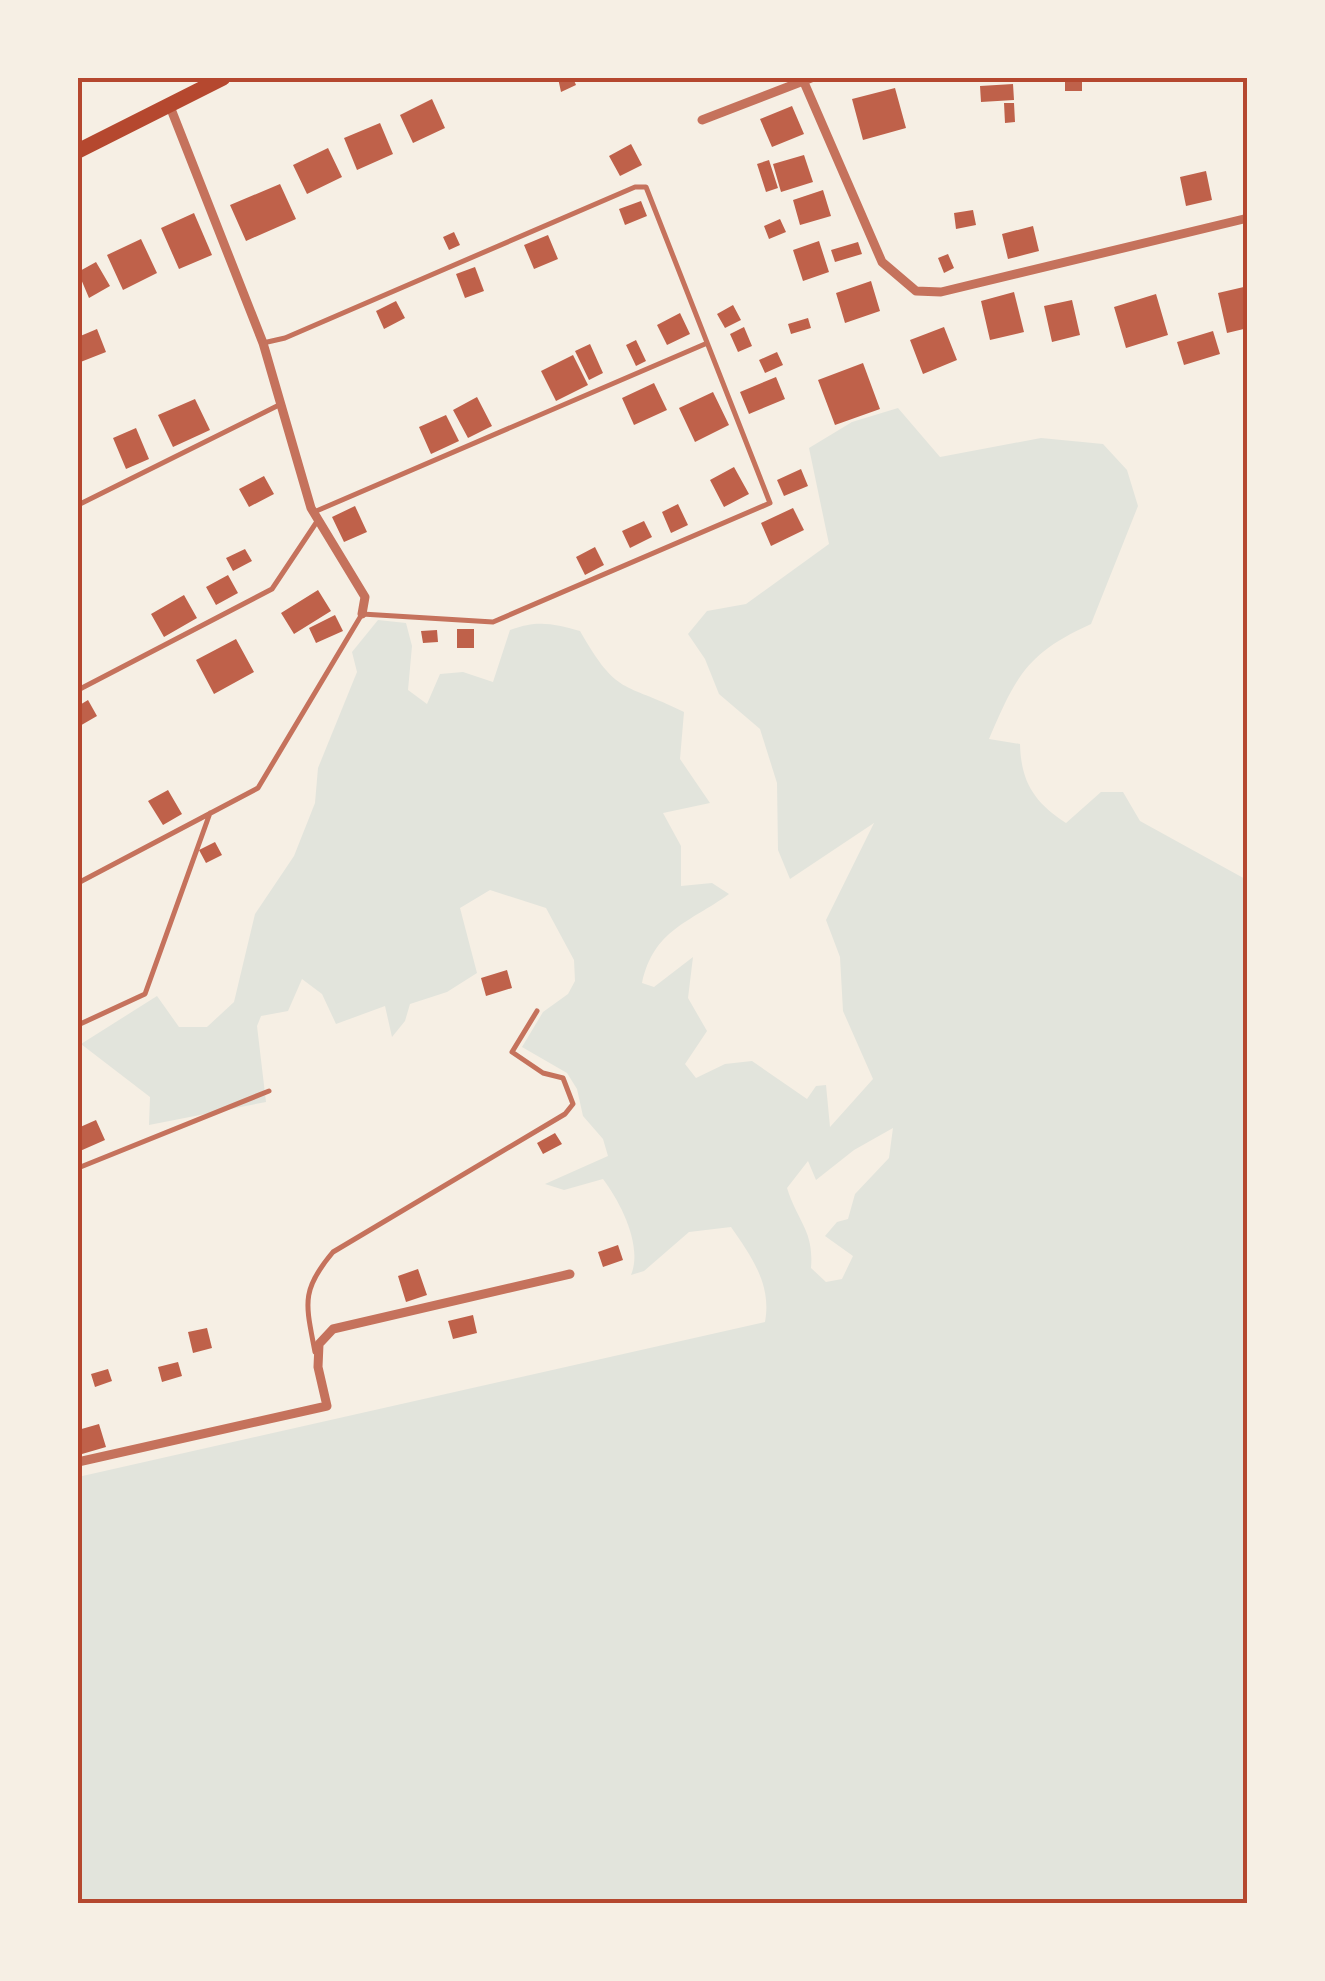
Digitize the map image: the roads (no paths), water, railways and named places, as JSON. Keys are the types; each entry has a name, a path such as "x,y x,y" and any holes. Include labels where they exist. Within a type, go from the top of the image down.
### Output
{"highway":[{"path":"78,151 224,78"}],"street":[{"path":"702,120 807,79 882,262 916,291 941,292 1248,218"},
{"path":"169,104 263,344 316,516 366,597 362,614"},
{"path":"78,1462 326,1406 318,1344 333,1329 570,1274"}],"lane":[{"path":"78,882 258,788 362,614 493,622 770,503 704,344 646,187 635,187 263,344"},
{"path":"78,690 272,589 316,516 704,344"},
{"path":"78,505 281,404"},
{"path":"78,1025 146,994 210,812"},
{"path":"318,1366 306,1302 312,1277 332,1252 566,1114 573,1104 562,1078 543,1072 512,1052 537,1011"},
{"path":"78,1168 269,1090"}]}
